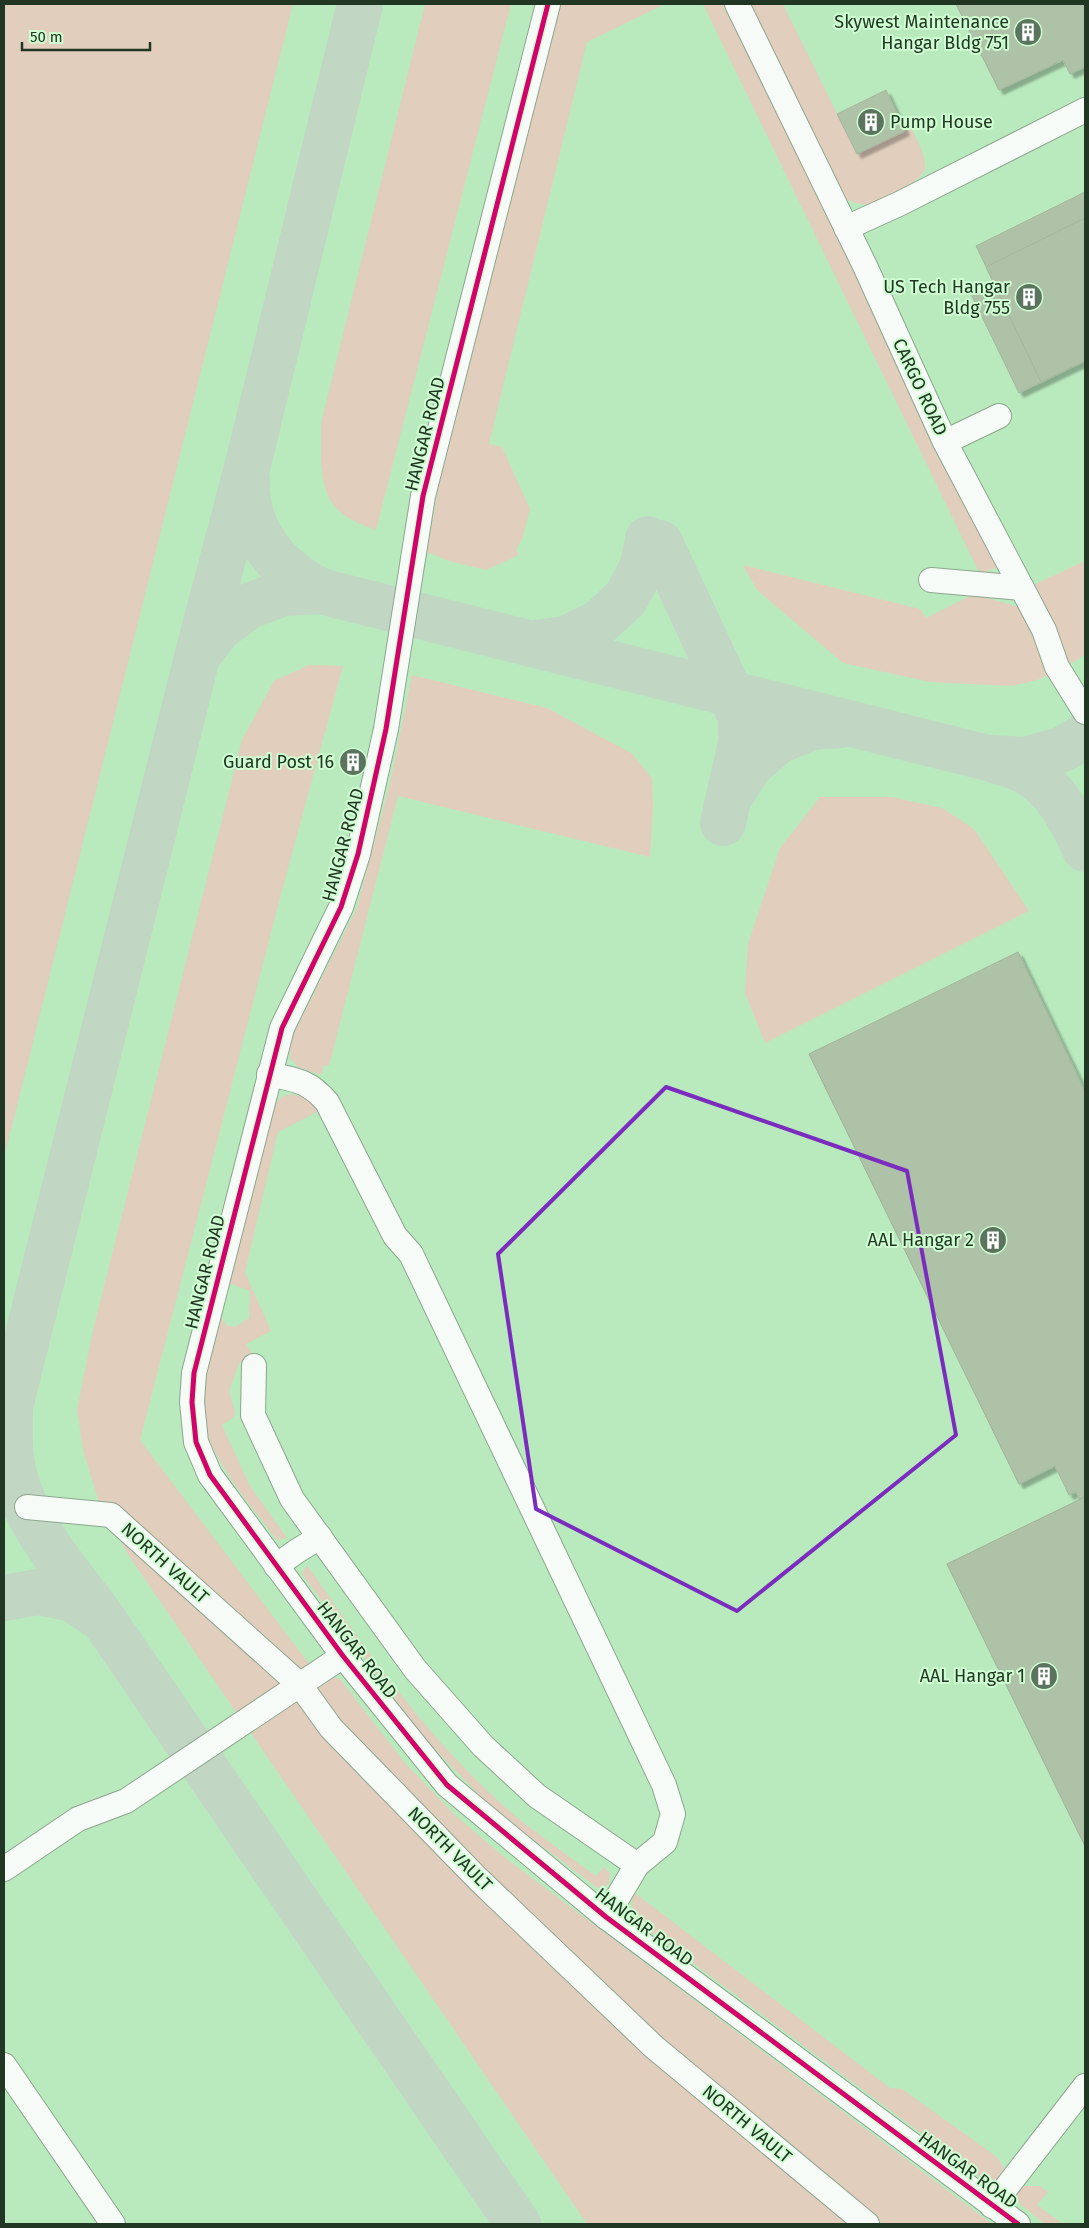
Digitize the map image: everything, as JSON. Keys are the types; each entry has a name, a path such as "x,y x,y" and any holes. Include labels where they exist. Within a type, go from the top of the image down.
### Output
{"street":[{"name":"HANGAR ROAD","path":"548,4 423,496 386,729 358,854 342,907 282,1028 194,1373 192,1402 196,1442 210,1475 276,1566 343,1656 447,1785 606,1917 1018,2224"},
{"name":"CARGO ROAD","path":"737,4 846,228 945,442 1044,630 1057,667 1085,712"},
{"path":"846,228 899,204 1085,110"},
{"path":"945,442 999,416"},
{"path":"931,580 1022,588"},
{"path":"269,1074 304,1082 316,1089 327,1102 395,1236 411,1254 664,1785 673,1814 665,1842 637,1865 606,1917"},
{"path":"254,1366 253,1415 292,1500 415,1669 482,1746 537,1796 637,1865"},
{"name":"NORTH VAULT","path":"27,1507 111,1515 300,1685 331,1728 478,1878 654,2047 867,2224"},
{"path":"276,1566 320,1537"},
{"path":"4,1869 78,1819 126,1801 343,1656"},
{"path":"4,2066 113,2224"},
{"path":"992,2206 1085,2086"}],"highlighted area":[{"path":"666,1087 907,1171 956,1435 737,1611 536,1509 498,1254"}],"shaded area":[{"path":"4,4 1085,4 1085,2224 4,2224"},
{"path":"4,4 293,4 4,1158"},
{"path":"425,4 511,4 376,530 347,517 337,509 330,498 322,474 321,423"},
{"path":"558,4 665,4 587,42 489,444 502,447 530,509 522,539 516,549 519,555 486,570 449,561 427,552 441,472"},
{"path":"703,4 725,4 1001,566 980,574"},
{"path":"748,4 783,4 857,154 911,127 925,163 923,173 911,184 872,204 862,204 845,199"},
{"path":"1085,561 1085,655 1070,664 1031,586"},
{"path":"743,565 920,609 926,618 974,594 1019,607 1054,673 1034,681 1011,686 930,682 843,663 757,590"},
{"path":"309,665 343,666 280,898 140,1440 310,1665 238,1715 131,1559 100,1506 83,1450 77,1409 94,1326 242,740 274,681"},
{"path":"412,675 547,708 631,753 652,778 653,806 650,857 398,796 329,1066 324,1065 321,1075 298,1067 290,1058 291,1039 357,908 390,783"},
{"path":"820,797 891,797 942,808 974,829 1029,911 765,1043 745,993 748,944 780,848"},
{"path":"291,1094 303,1097 313,1103 317,1112 278,1132 245,1272 271,1331 246,1344 253,1355 239,1363 229,1391 235,1412 234,1417 222,1425 250,1486 287,1538 277,1540 227,1473 216,1454 203,1416 202,1397 207,1366 221,1316 226,1325 235,1327 249,1318 250,1291 229,1283 272,1110 281,1097"},
{"path":"307,1565 399,1692 450,1753 506,1808 550,1843 596,1876 604,1867 610,1873 609,1884 599,1889 494,1810 425,1739 302,1574"},
{"path":"332,1677 340,1679 405,1763 455,1815 504,1857 992,2224 883,2224 656,2035 562,1942 424,1813 324,1706 315,1688"},
{"path":"296,1700 851,2224 587,2224 251,1733"},
{"path":"635,1893 890,2088 902,2089 997,2157 1004,2168 1003,2178 995,2183 985,2181 642,1925 636,1917 632,1906"},
{"path":"1026,2186 1040,2186 1048,2192 1037,2205 1063,2224 1045,2224 1020,2204 1017,2194 1020,2189"}],"building":[{"name":"Skywest Maintenance Hangar Bldg 751","path":"956,4 1085,4 1085,48 999,90"},
{"name":"Skywest Maintenance Hangar Bldg 751","path":"956,4 1085,4 1085,67 1070,74 1063,60 999,90"},
{"name":"Pump House","path":"886,90 905,131 857,154 837,114"},
{"name":"US Tech Hangar Bldg 755","path":"1085,192 1085,361 1019,393 970,292 993,281 976,246"},
{"name":"US Tech Hangar Bldg 755","path":"1085,218 1085,361 1041,382 986,267"},
{"name":"Guard Post 16","path":"351,754 358,756 354,769 348,768"},
{"name":"AAL Hangar 2","path":"1018,952 1085,1091 1085,1419 1025,1448 1038,1474 1019,1484 809,1054 828,1045 841,1073 1012,989 999,962"},
{"name":"AAL Hangar 2","path":"1018,952 1085,1091 1085,1497 1079,1499 1076,1492 1069,1495 1055,1466 1019,1484 809,1054"},
{"name":"AAL Hangar 1","path":"1085,1497 1085,1846 947,1564"},
{"name":"AAL Hangar 1","path":"1085,1497 1085,1846 947,1564"}],"taxiway":[{"path":"4,1431 197,657 248,464 360,4"},
{"path":"247,480 251,516 266,547 290,571 320,591 988,758 1013,766 1033,775 1052,793 1067,814 1085,849"},
{"path":"533,643 566,639 599,623 626,598 643,566 648,539"},
{"path":"660,543 741,717 741,743 723,823"},
{"path":"198,655 219,628 249,606 284,593 320,591"},
{"path":"733,792 749,766 778,741 813,727 841,725"},
{"path":"991,758 1025,760 1063,749 1085,736"},
{"path":"10,1405 11,1458 16,1480 34,1523 103,1619 518,2224"},
{"path":"4,1598 38,1592 73,1599 101,1618"}],"cycle path":[{"path":"548,4 423,496 386,729 358,854 341,907 282,1028 194,1373 192,1402 196,1442 210,1475 343,1656 447,1785 606,1917 1018,2224"}],"place":[{"name":"Skywest Maintenance Hangar Bldg 751","path":"1028,32"},
{"name":"Pump House","path":"871,122"},
{"name":"US Tech Hangar Bldg 755","path":"1029,297"},
{"name":"Guard Post 16","path":"353,762"},
{"name":"AAL Hangar 2","path":"993,1240"},
{"name":"AAL Hangar 1","path":"1044,1676"}]}
